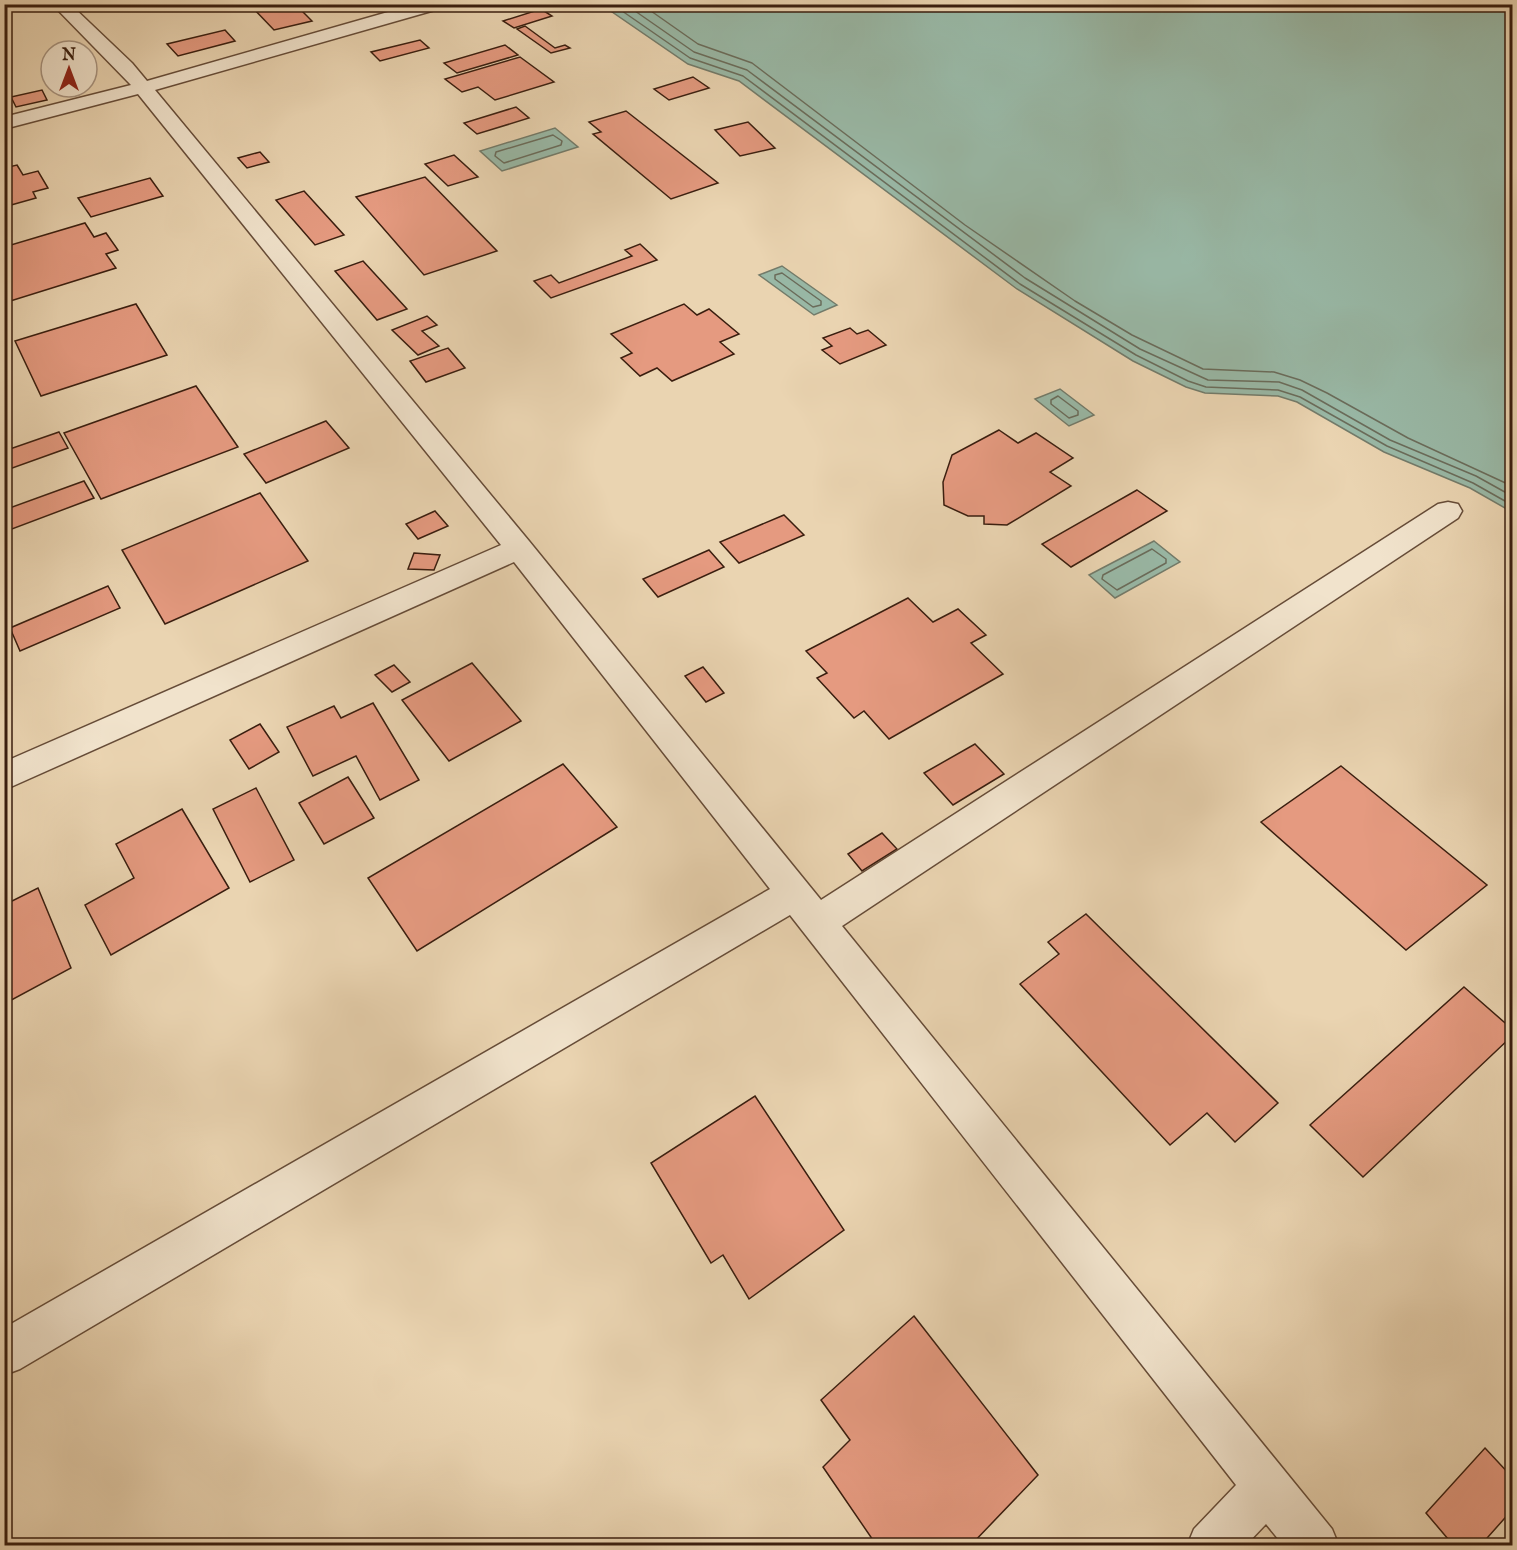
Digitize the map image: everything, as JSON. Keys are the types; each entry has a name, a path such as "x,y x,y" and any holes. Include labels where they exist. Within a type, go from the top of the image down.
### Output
{"street":[{"path":"60,4 126,67 519,548 1315,1545"},
{"path":"4,123 141,88 436,4"},
{"path":"4,1353 806,908 1448,510"},
{"path":"4,777 519,548"},
{"path":"1211,1545 1268,1488"}],"water":[{"path":"602,5 1512,5 1512,512 1470,488 1384,452 1297,402 1278,396 1205,393 1186,387 1133,361 1017,289 739,81 688,64"},
{"path":"555,128 578,147 502,171 480,151"},
{"path":"782,266 837,305 814,315 759,275"},
{"path":"1060,389 1094,415 1069,426 1035,399"},
{"path":"1154,541 1180,562 1115,598 1089,575"}],"building":[{"path":"249,4 295,4 312,21 274,30"},
{"path":"541,9 552,16 514,28 503,21"},
{"path":"525,26 555,48 565,45 570,48 551,53 517,29"},
{"path":"225,30 235,41 178,56 167,44"},
{"path":"420,40 429,48 380,61 371,52"},
{"path":"505,45 518,55 457,73 444,63"},
{"path":"520,57 554,82 495,100 478,87 462,92 445,79"},
{"path":"693,77 709,88 669,100 654,89"},
{"path":"39,91 39,99 47,100 16,107 11,97"},
{"path":"516,107 529,118 477,134 464,123"},
{"path":"626,111 718,183 671,199 593,134 601,132 589,122"},
{"path":"748,122 775,148 740,156 715,130"},
{"path":"260,152 269,162 247,168 238,158"},
{"path":"454,155 478,177 448,186 425,164"},
{"path":"17,165 23,175 38,171 48,188 33,192 36,198 4,207 4,168"},
{"path":"425,177 497,251 424,275 356,197"},
{"path":"150,178 163,196 91,217 78,198"},
{"path":"304,191 344,235 315,245 276,200"},
{"path":"85,223 94,237 106,233 118,250 106,254 116,268 4,303 4,247"},
{"path":"640,244 657,260 551,298 534,281 551,275 559,283 632,256 625,250"},
{"path":"363,261 407,309 377,320 335,271"},
{"path":"136,304 167,355 41,396 15,341"},
{"path":"684,304 697,315 709,309 739,334 720,342 734,354 672,381 657,368 640,376 621,358 632,353 611,334"},
{"path":"427,316 437,325 422,331 439,346 418,355 392,330"},
{"path":"850,328 857,334 868,330 886,345 840,364 822,350 832,346 823,338"},
{"path":"448,348 465,368 426,382 410,361"},
{"path":"196,386 238,447 101,499 64,433"},
{"path":"326,421 349,448 266,483 244,454"},
{"path":"999,430 1018,443 1036,433 1073,458 1050,472 1071,486 1007,525 984,524 984,516 968,516 944,505 943,482 952,455"},
{"path":"59,432 68,448 4,471 4,451"},
{"path":"84,481 94,498 4,532 4,510"},
{"path":"1137,490 1167,511 1071,567 1042,544"},
{"path":"260,493 308,561 165,624 122,550"},
{"path":"435,511 448,526 418,539 406,524"},
{"path":"784,515 804,535 739,563 720,542"},
{"path":"709,550 724,567 658,597 643,579"},
{"path":"414,553 440,555 434,570 408,569"},
{"path":"108,586 120,608 20,651 10,628"},
{"path":"908,598 933,622 958,609 986,635 971,643 1003,674 889,739 864,711 854,718 817,678 827,673 806,651"},
{"path":"472,663 521,721 449,761 402,700"},
{"path":"394,665 410,682 392,692 375,675"},
{"path":"703,667 724,693 706,702 685,676"},
{"path":"373,703 419,780 380,800 356,756 313,776 287,727 334,706 341,718"},
{"path":"260,724 279,752 249,769 230,740"},
{"path":"975,744 1004,774 953,805 924,773"},
{"path":"563,764 617,827 417,951 368,878"},
{"path":"1341,766 1487,885 1406,950 1261,822"},
{"path":"348,777 374,818 324,844 299,803"},
{"path":"256,788 294,860 250,882 213,809"},
{"path":"182,809 229,888 111,955 85,905 134,878 116,844"},
{"path":"882,833 897,849 862,871 848,854"},
{"path":"38,888 71,968 4,1004 4,905"},
{"path":"1086,914 1278,1103 1235,1142 1207,1113 1170,1145 1020,984 1059,954 1048,942"},
{"path":"1464,987 1512,1029 1512,1036 1363,1177 1310,1125"},
{"path":"755,1096 844,1230 749,1299 723,1255 711,1263 651,1163"},
{"path":"914,1316 1038,1475 970,1546 877,1546 823,1467 850,1440 821,1400"},
{"path":"1485,1448 1512,1477 1512,1510 1480,1546 1454,1546 1426,1513"}]}
